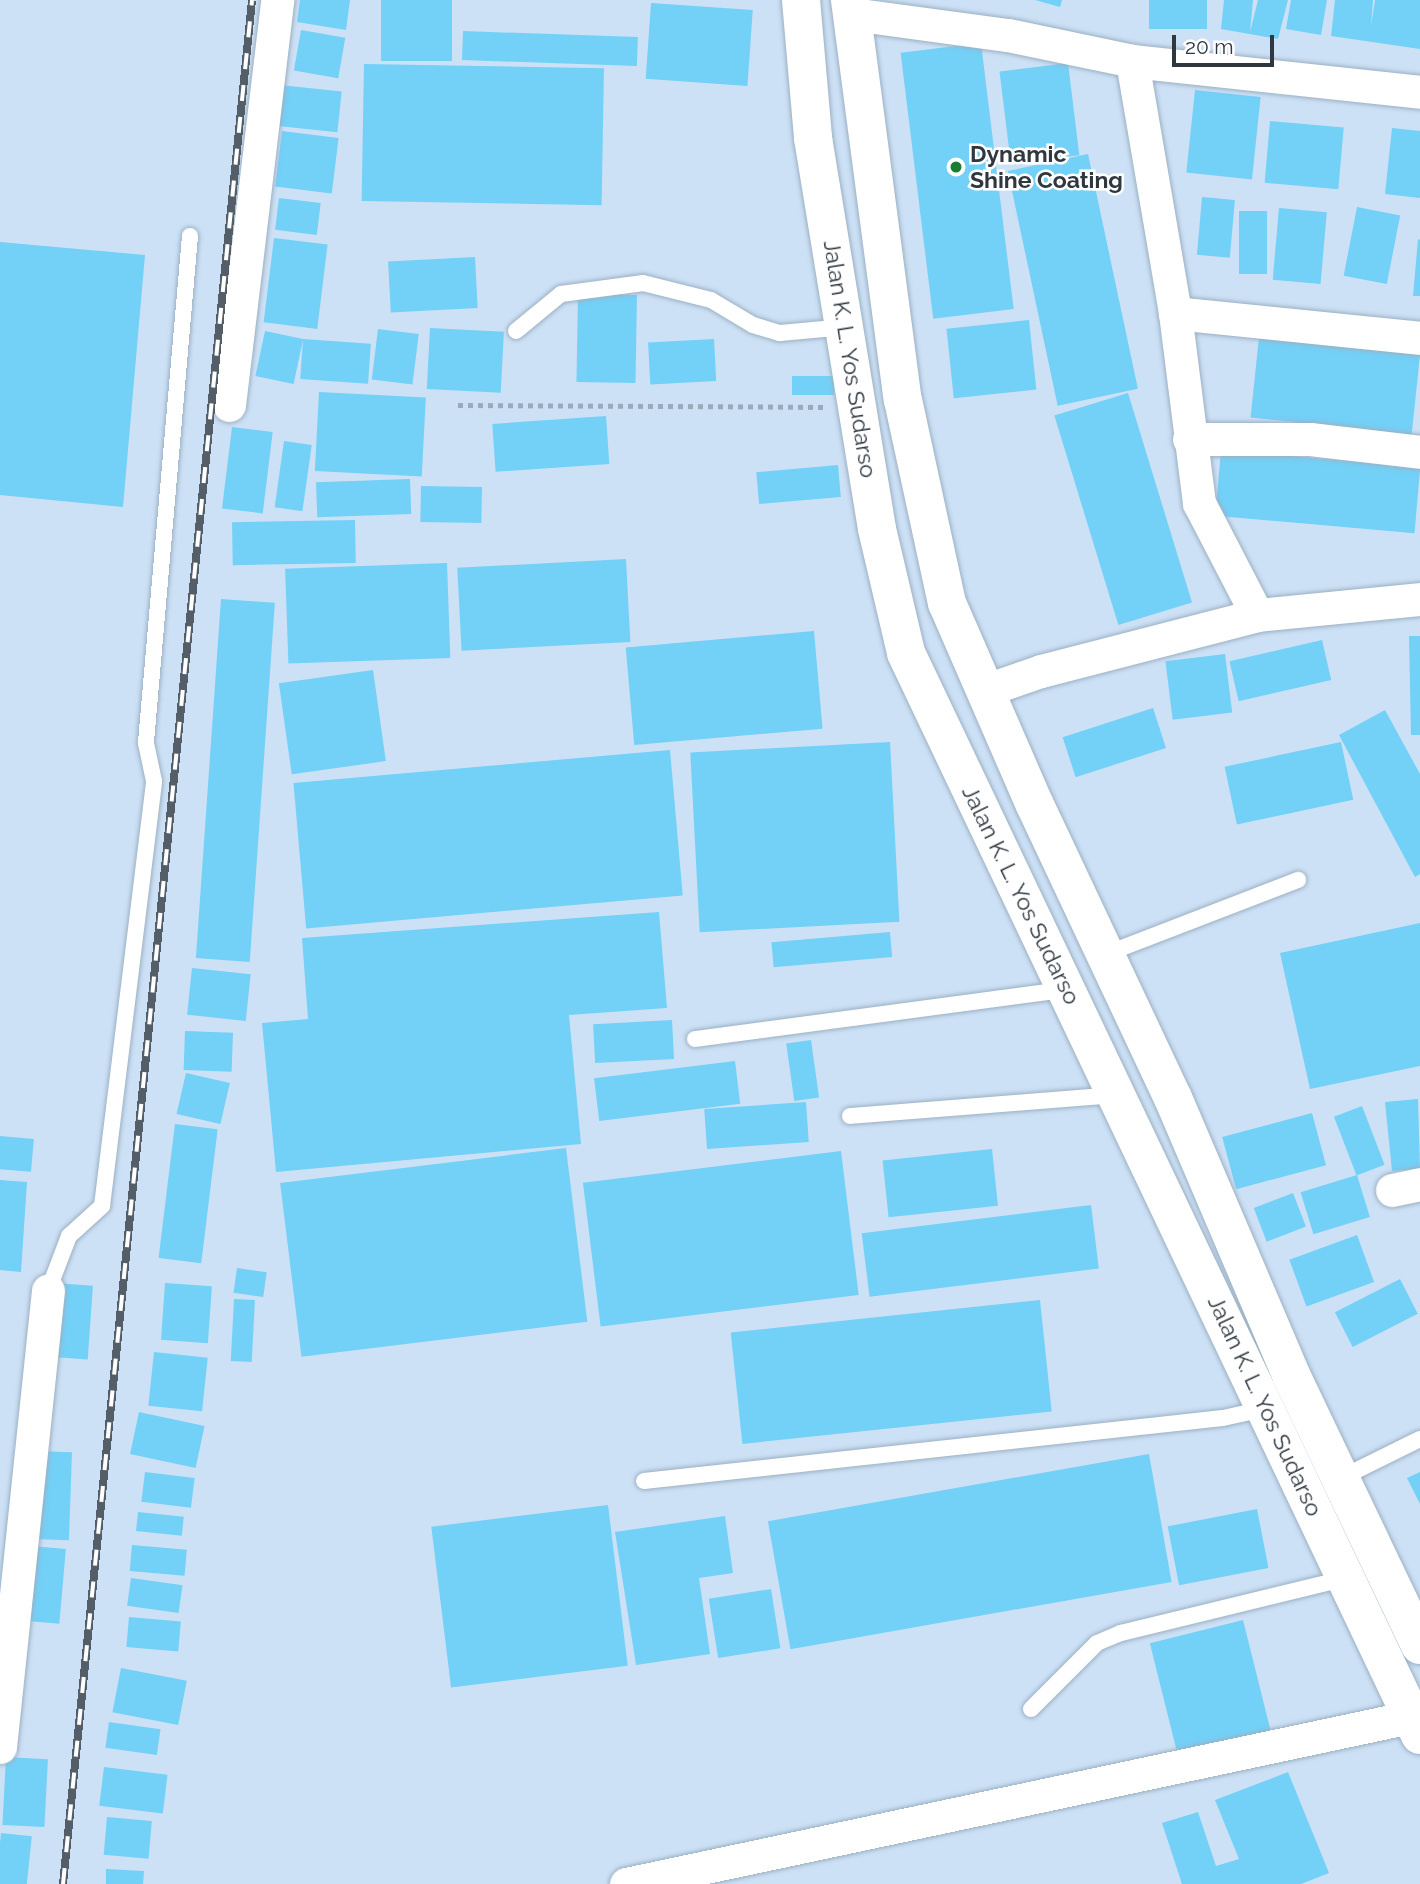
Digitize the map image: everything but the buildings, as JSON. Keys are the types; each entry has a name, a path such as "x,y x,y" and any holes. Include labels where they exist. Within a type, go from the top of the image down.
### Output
{"highway":[{"name":"Jalan K. L. Yos Sudarso","path":"801,0 813,138 877,529 906,653 1266,1408 1322,1483 1347,1578 1393,1615 1420,1645"},
{"name":"Jalan K. L. Yos Sudarso","path":"851,7 903,400 947,603 1106,954 1322,1483 1393,1615 1417,1722"}],"street":[{"path":"229,405 277,0"},
{"path":"851,7 1132,61 1420,92"},
{"path":"1132,61 1175,313 1199,503 1257,615"},
{"path":"1175,313 1420,338"},
{"path":"1189,439 1310,439 1420,452"},
{"path":"986,690 1041,671 1257,615 1420,599"},
{"path":"0,1747 48,1291"},
{"path":"626,1884 1417,1722"}],"lane":[{"path":"48,1291 69,1236 102,1206 154,781 146,742 190,236"},
{"path":"516,331 573,290 643,283 711,300 753,325 780,333 846,327"},
{"path":"1106,954 1298,880"},
{"path":"695,1040 1067,990"},
{"path":"850,1116 1117,1095"},
{"path":"644,1481 1223,1418 1266,1408"},
{"path":"1322,1483 1420,1439"},
{"path":"1031,1709 1097,1643 1121,1633 1347,1578"}],"path":[{"path":"458,405 830,407"}],"railway":[{"path":"63,1884 252,0"}],"place":[{"name":"Dynamic Shine Coating","path":"956,167"}]}
